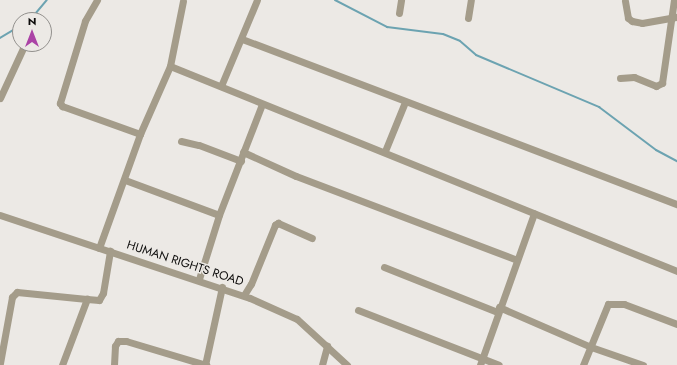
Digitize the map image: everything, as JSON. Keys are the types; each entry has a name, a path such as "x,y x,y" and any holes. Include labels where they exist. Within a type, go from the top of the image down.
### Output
{"street":[{"path":"97,0 85,22 60,103 62,106 140,134"},
{"path":"99,248 125,180 140,134 170,66 183,0"},
{"path":"220,86 242,39 257,0"},
{"path":"399,13 401,0"},
{"path":"468,18 471,0"},
{"path":"624,0 628,18 632,21 642,23 674,18"},
{"path":"620,78 634,77 656,86 662,83 674,18 674,0"},
{"path":"242,39 677,204"},
{"path":"0,98 21,52"},
{"path":"170,66 262,104 385,151 677,271"},
{"path":"385,151 405,102"},
{"path":"198,278 219,215 262,104"},
{"path":"180,141 199,145 241,161"},
{"path":"243,152 296,176 517,260"},
{"path":"125,180 219,215"},
{"path":"482,362 498,310 534,213"},
{"name":"HUMAN RIGHTS ROAD","path":"0,215 99,248 198,278 244,295 297,319 347,365"},
{"path":"244,295 252,284 275,225 278,223 312,238"},
{"path":"0,363 12,297 16,292 99,300 103,293 110,251"},
{"path":"384,267 591,347 643,365"},
{"path":"114,365 115,346 118,341 126,341 205,365 222,287"},
{"path":"62,365 87,299"},
{"path":"583,365 604,309 608,304 615,302 677,324"},
{"path":"358,310 482,362 499,365"},
{"path":"322,365 327,346"}],"waterway":[{"path":"37,12 47,0"},
{"path":"335,0 387,27 443,34 460,41 476,55 599,107 656,150 677,161"},
{"path":"0,38 12,31"}]}
